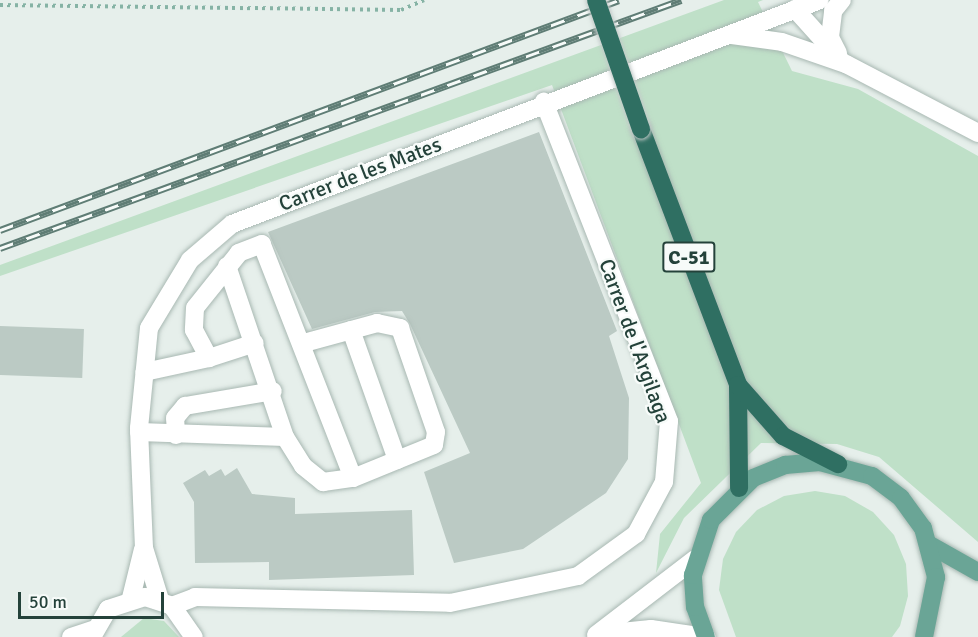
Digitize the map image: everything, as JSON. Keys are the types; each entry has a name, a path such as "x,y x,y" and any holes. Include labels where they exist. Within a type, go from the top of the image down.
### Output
{"highway":[{"name":"C-51","path":"596,0 641,129 738,385 739,488"},
{"name":"C-51","path":"738,385 783,436 838,464"}],"main road":[{"path":"706,637 695,607 695,559 711,520 739,488 785,465 838,464 888,486 913,512 930,545 936,577 928,634"},
{"path":"930,545 978,572"}],"street":[{"name":"Carrer de les Mates","path":"131,598 144,548 139,432 145,372 155,318 190,260 232,224 544,102 820,0"},
{"path":"842,0 833,11 830,37 846,64"},
{"path":"795,9 846,64"},
{"path":"732,34 782,42 846,64 978,133"},
{"name":"Carrer de l'Argilaga","path":"166,603 195,597 450,603 578,576 636,534 664,482 669,421 544,102"},
{"path":"209,357 194,330 195,308 227,266 251,246 268,248 353,478"},
{"path":"227,266 273,391 285,436 303,466 323,482 353,478 434,444 436,432 400,328 392,322 304,343"},
{"path":"351,330 397,460"},
{"path":"145,372 255,344"},
{"path":"176,435 175,418 185,406 273,391"},
{"path":"139,432 176,435 285,436"},
{"name":"Carrer de les Mates","path":"144,548 166,603 199,636"},
{"path":"592,636 695,559"},
{"path":"71,637 92,633 108,609 131,598 166,603"},
{"path":"592,636 651,629 706,637"}],"path":[{"path":"0,5 401,10 424,0"}],"green space":[{"path":"724,0 763,0 758,2 792,71 858,89 978,156 978,542 879,457 837,444 761,443 684,518 656,573 660,534 701,483 552,85 0,276 0,265"},
{"path":"815,491 845,496 873,512 894,535 906,564 908,596 900,626 892,637 736,637 719,590 723,559 736,532 757,510 784,496"},
{"path":"144,618 164,621 179,637 121,637"}],"building":[{"path":"539,132 617,331 609,336 629,398 628,459 606,493 523,549 454,563 424,472 470,453 410,324 402,311 375,312 312,329 268,232"},
{"path":"0,326 84,329 82,378 0,375"},
{"path":"237,468 252,494 295,498 295,514 412,510 414,575 269,580 269,562 195,563 194,502 183,483 205,470 209,476 221,469 225,476"}],"railway":[{"path":"0,230 619,0"},
{"path":"0,248 681,0"}]}
